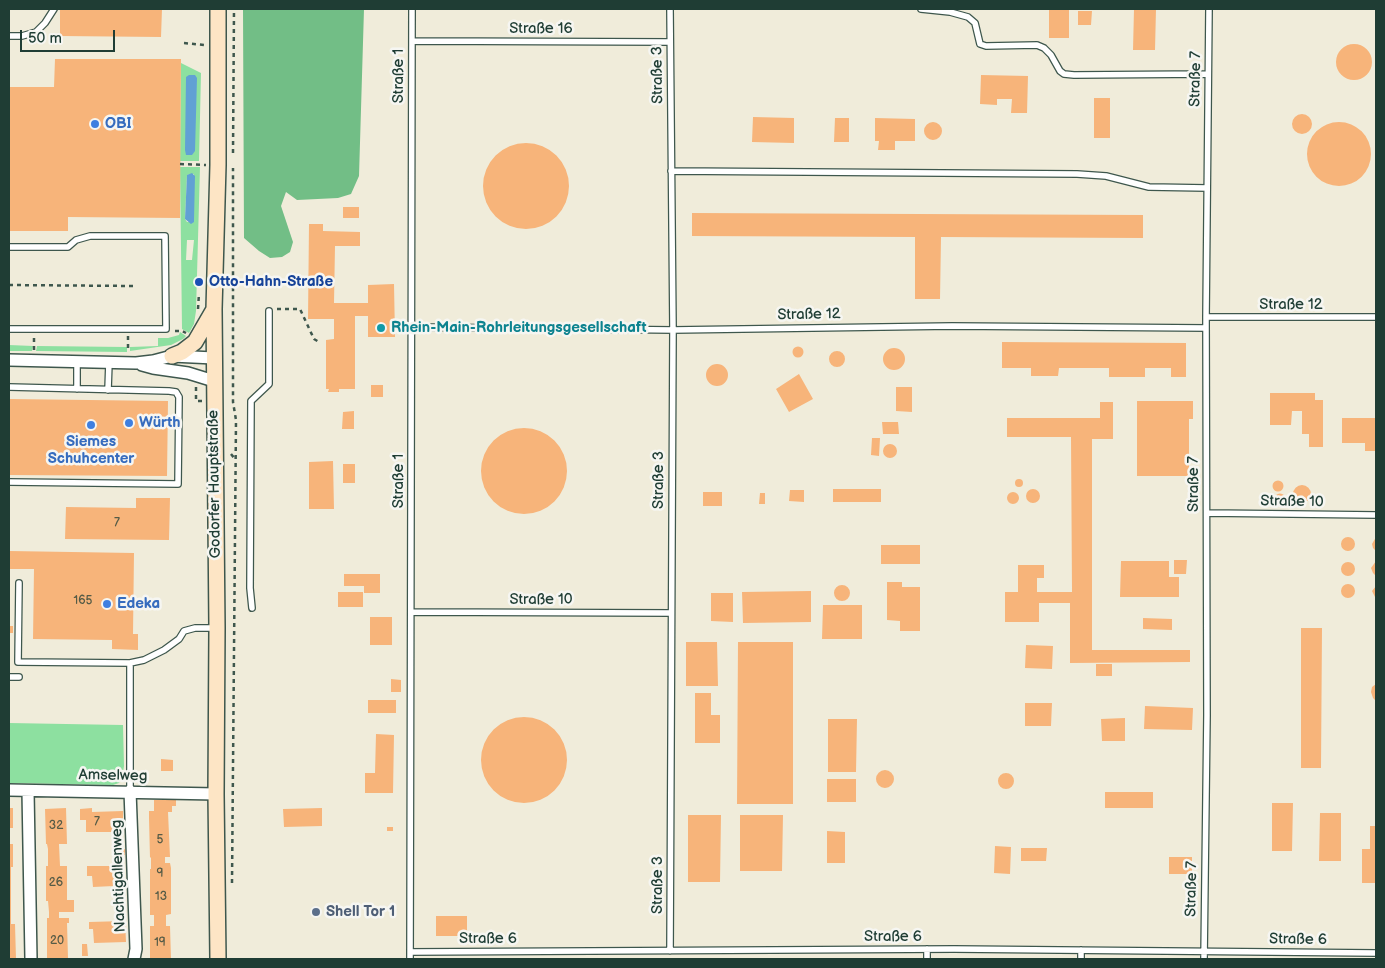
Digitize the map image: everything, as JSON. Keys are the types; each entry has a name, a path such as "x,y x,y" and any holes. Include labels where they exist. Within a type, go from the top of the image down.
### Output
{"main road":[{"name":"Godorfer Hauptstraße","path":"218,9 218,45 225,165 214,310 218,628 216,794 218,959"},
{"path":"172,356 182,352 195,342 214,310"}],"street":[{"path":"9,360 136,363 172,356 214,358"},
{"path":"136,363 153,368 188,373 214,381"},
{"name":"Amselweg","path":"9,790 216,794"},
{"path":"28,791 31,959"},
{"name":"Nachtigallenweg","path":"130,791 136,949 134,959"}],"lane":[{"path":"9,36 22,36 36,32 45,23 54,9"},
{"name":"Straße 1","path":"410,956 412,9"},
{"name":"Straße 3","path":"670,9 673,330 670,951"},
{"path":"921,9 950,12 968,17 975,23 980,44 986,46 1036,45 1044,48 1064,74 1208,74"},
{"name":"Straße 7","path":"1204,959 1207,715 1206,317 1209,9"},
{"name":"Straße 16","path":"412,41 670,42"},
{"path":"671,171 1076,174 1106,176 1149,187 1207,188"},
{"path":"9,247 68,248 76,240 90,236 165,236 166,329 9,329"},
{"path":"252,608 250,588 251,401 269,384 269,310"},
{"name":"Straße 12","path":"1206,317 1376,317"},
{"name":"Straße 12","path":"412,327 673,330 963,326 1206,328"},
{"path":"77,362 77,389"},
{"path":"108,390 109,362"},
{"path":"9,387 169,391 176,392 179,397 178,484 9,482"},
{"name":"Straße 10","path":"1206,513 1376,515"},
{"path":"19,583 18,662 130,663 144,660 164,650 179,639 184,631 195,628 218,628"},
{"name":"Straße 10","path":"411,612 671,613"},
{"path":"130,663 130,791"},
{"path":"9,677 19,677"},
{"path":"927,949 927,959"},
{"name":"Straße 6","path":"410,956 927,949 1376,953"},
{"path":"1081,950 1081,959"}],"path":[{"path":"233,155 234,9"},
{"path":"184,43 218,45"},
{"path":"180,164 225,165 233,402 236,420 232,892"},
{"path":"9,285 136,286"},
{"path":"269,310 300,309 314,339 319,342"},
{"path":"166,329 182,331 195,342"},
{"path":"128,347 128,352"},
{"path":"231,425 236,420"},
{"path":"232,454 235,460"}],"green space":[{"path":"243,9 364,9 359,176 351,194 338,198 297,200 286,192 281,206 293,242 290,252 282,257 270,258 244,238"},
{"path":"181,63 201,73 199,161 180,161"},
{"path":"180,167 200,167 196,311 194,324 189,333 182,329","holes":["194,174 194,222 187,222 185,219 187,175","187,240 194,240 192,260 186,260"]},
{"path":"180,332 186,336 171,345 130,351 130,347 158,346 158,338 179,335"},
{"path":"9,345 33,346 32,351 9,351"},
{"path":"37,346 127,347 127,352 36,351"},
{"path":"9,723 123,725 124,766 122,778 119,783 113,785 9,783"}],"water":[{"path":"195,75 197,78 195,151 192,155 186,155 186,77"},
{"path":"192,173 195,176 194,222 191,224 185,219 187,175"}],"building":[{"path":"60,9 162,9 161,37 60,36"},
{"path":"1049,9 1069,9 1069,38 1049,38"},
{"path":"1134,9 1156,9 1155,50 1133,50"},
{"path":"1078,11 1092,11 1091,25 1078,25"},
{"path":"1354,44 1367,49 1372,62 1367,75 1354,80 1341,75 1336,62 1341,49"},
{"name":"OBI","path":"55,59 181,59 180,218 68,217 68,231 9,231 9,87 54,87"},
{"path":"981,75 1028,76 1027,113 1011,113 1012,99 997,99 997,105 980,104"},
{"path":"1094,98 1110,98 1110,138 1094,138"},
{"path":"1302,114 1309,117 1312,124 1309,131 1302,134 1295,131 1292,124 1295,117"},
{"path":"753,117 794,118 794,143 752,142"},
{"path":"835,118 849,118 849,142 834,142"},
{"path":"875,118 915,119 915,141 895,141 895,150 878,150 879,141 875,141"},
{"path":"929,122 937,122 942,127 940,138 929,140 924,135 924,127"},
{"path":"1339,122 1351,124 1362,131 1369,142 1371,154 1369,166 1362,177 1351,184 1339,186 1327,184 1316,177 1309,166 1307,154 1309,142 1316,131 1327,124"},
{"path":"526,143 543,146 557,155 566,169 569,186 566,203 557,217 543,226 526,229 509,226 495,217 486,203 483,186 486,169 495,155 509,146"},
{"path":"343,207 359,207 359,218 343,218"},
{"path":"692,213 1143,215 1143,238 941,237 940,299 915,299 915,237 692,236"},
{"path":"309,224 323,224 323,231 360,232 360,246 335,246 334,303 368,303 368,285 394,284 395,337 368,337 368,316 355,316 355,389 339,389 339,392 328,392 329,389 326,389 326,340 334,339 334,319 308,319"},
{"path":"1002,342 1186,343 1186,377 1171,377 1171,368 1145,368 1145,377 1109,377 1109,368 1059,368 1058,376 1031,376 1031,368 1002,368"},
{"path":"798,346 804,352 798,358 792,352"},
{"path":"894,348 902,351 905,359 902,367 894,370 886,367 883,359 886,351"},
{"path":"837,351 845,359 837,367 829,359"},
{"path":"717,364 725,367 728,375 725,383 717,386 709,383 706,375 709,367"},
{"path":"799,374 813,399 789,412 776,389"},
{"path":"371,385 383,385 383,397 371,397"},
{"path":"896,387 912,387 912,412 896,411"},
{"path":"1270,393 1315,393 1315,400 1323,400 1323,447 1309,447 1309,434 1302,434 1302,411 1292,411 1291,425 1270,425"},
{"path":"9,399 168,401 167,476 9,475"},
{"path":"1137,401 1193,401 1193,419 1189,419 1189,476 1137,476"},
{"path":"1100,402 1113,402 1113,439 1092,439 1092,650 1190,650 1190,662 1070,663 1070,603 1039,603 1039,622 1005,622 1005,592 1018,592 1018,565 1044,565 1044,578 1037,578 1037,592 1072,592 1071,437 1007,437 1007,418 1100,418"},
{"path":"354,411 354,429 342,429 343,412"},
{"path":"1342,418 1376,418 1376,451 1365,451 1365,443 1342,443"},
{"path":"882,422 898,422 899,434 883,434"},
{"path":"524,428 541,431 555,440 564,454 567,471 564,488 555,502 541,511 524,514 507,511 493,502 484,488 481,471 484,454 493,440 507,431"},
{"path":"872,438 880,438 879,456 871,455"},
{"path":"890,444 895,446 897,451 895,456 890,458 885,456 883,451 885,446"},
{"path":"333,461 334,509 309,509 309,462"},
{"path":"343,464 355,464 355,483 343,483"},
{"path":"1019,479 1023,483 1019,487 1015,483"},
{"path":"1276,481 1280,481 1283,486 1282,490 1276,491 1273,488 1273,484"},
{"path":"1298,485 1306,485 1311,490 1309,501 1298,503 1293,498 1293,490"},
{"path":"833,489 881,489 881,502 833,502"},
{"path":"1033,489 1038,491 1040,496 1038,501 1033,503 1028,501 1026,496 1028,491"},
{"path":"790,490 804,490 804,502 789,501"},
{"path":"703,492 722,492 722,506 703,506"},
{"path":"1011,492 1015,492 1019,498 1015,504 1011,504 1007,500 1007,496"},
{"path":"760,493 765,493 765,504 759,504"},
{"path":"1278,494 1282,494 1285,499 1284,503 1278,504 1275,501 1275,497"},
{"path":"136,498 170,498 169,540 65,539 66,507 136,508"},
{"path":"1345,537 1351,537 1355,544 1351,551 1345,551 1341,547 1341,541"},
{"path":"1376,537 1376,551 1372,544"},
{"path":"881,545 920,545 920,564 881,564"},
{"path":"9,551 134,553 133,634 138,634 138,650 112,649 112,640 33,639 34,569 9,569"},
{"path":"1174,560 1187,560 1186,574 1174,574"},
{"path":"1121,561 1169,561 1169,577 1179,577 1179,597 1120,597"},
{"path":"1376,561 1376,576 1371,568"},
{"path":"1345,562 1351,562 1355,569 1351,576 1345,576 1341,572 1341,566"},
{"path":"344,574 380,574 380,593 364,593 364,586 344,586"},
{"path":"887,582 902,582 902,587 920,587 920,631 900,631 900,621 887,620"},
{"path":"1345,584 1351,584 1355,591 1351,598 1345,598 1341,594 1341,588"},
{"path":"839,585 845,585 850,590 848,599 839,601 834,596 834,590"},
{"path":"1376,586 1376,599 1372,591"},
{"path":"811,591 811,622 743,623 742,592"},
{"path":"338,592 363,592 363,607 338,607"},
{"path":"711,593 733,593 733,622 711,621"},
{"path":"823,605 862,605 862,639 822,639"},
{"path":"370,617 392,617 392,645 370,645"},
{"path":"1143,618 1172,619 1172,630 1143,629"},
{"path":"9,626 13,626 13,633 9,633"},
{"path":"1301,628 1322,628 1321,768 1301,768"},
{"path":"686,642 717,642 718,686 686,686"},
{"path":"738,642 793,642 793,804 737,804"},
{"path":"1026,645 1053,646 1052,669 1025,668"},
{"path":"1096,664 1112,664 1112,676 1096,676"},
{"path":"391,679 401,680 401,692 391,692"},
{"path":"1376,684 1376,701 1371,692 1372,687"},
{"path":"695,693 711,693 711,715 720,715 720,743 695,743"},
{"path":"368,700 396,700 396,713 368,713"},
{"path":"1025,703 1052,703 1051,726 1025,726"},
{"path":"1145,706 1193,708 1192,730 1144,729"},
{"path":"524,717 541,720 555,729 564,743 567,760 564,777 555,791 541,800 524,803 507,800 493,791 484,777 481,760 484,743 493,729 507,720"},
{"path":"1125,718 1125,741 1102,741 1101,719"},
{"path":"828,719 857,719 856,772 828,772"},
{"path":"376,734 394,735 393,793 365,793 365,773 375,773"},
{"path":"161,759 173,760 173,771 161,771"},
{"path":"885,770 891,773 894,779 891,785 885,788 879,785 876,779 879,773"},
{"path":"1003,773 1009,773 1014,778 1012,787 1003,789 998,784 998,778"},
{"path":"827,779 856,779 856,802 827,802"},
{"path":"1105,792 1153,792 1153,808 1105,808"},
{"path":"154,800 176,800 176,806 172,806 172,812 168,812 170,857 165,857 165,863 170,863 171,868 171,914 166,915 166,926 170,926 171,959 150,959 150,926 154,926 154,915 150,915 151,857 149,811 154,811"},
{"path":"1272,803 1293,803 1292,851 1272,851"},
{"path":"9,808 13,808 13,828 9,828"},
{"path":"66,808 67,844 59,844 60,866 67,866 67,900 74,900 74,912 59,912 59,918 69,918 69,923 67,923 68,958 47,958 47,918 49,918 49,912 48,901 46,901 48,849 46,844 45,809"},
{"path":"92,808 92,812 123,811 123,832 86,832 86,820 80,820 80,809"},
{"path":"322,808 322,826 284,827 283,809"},
{"path":"1320,813 1341,813 1341,861 1319,861"},
{"path":"688,815 721,815 720,882 688,882"},
{"path":"740,815 783,815 782,871 740,871"},
{"path":"1370,826 1376,826 1376,883 1362,883 1362,849 1370,849"},
{"path":"387,827 393,827 393,831 387,831"},
{"path":"827,831 845,832 845,863 827,863"},
{"path":"9,844 13,844 11,924 15,924 16,959 9,959"},
{"path":"995,846 1011,847 1010,874 994,873"},
{"path":"1021,848 1047,848 1046,861 1021,861"},
{"path":"125,849 125,855 113,855 113,850"},
{"path":"1169,857 1192,857 1192,874 1169,874"},
{"path":"87,866 124,866 124,888 114,888 114,886 93,887 92,876 87,876"},
{"path":"436,916 467,916 467,936 436,936"},
{"path":"125,921 126,942 94,943 93,929 89,929 89,922"},
{"path":"82,944 87,944 88,956 82,956"}],"place":[{"name":"OBI","path":"95,124"},
{"name":"Otto-Hahn-Straße","path":"199,282"},
{"name":"Rhein-Main-Rohrleitungsgesellschaft","path":"381,328"},
{"name":"Würth","path":"129,423"},
{"name":"Siemes Schuhcenter","path":"91,425"},
{"name":"Edeka","path":"107,604"},
{"name":"Shell Tor 1","path":"316,912"}]}
